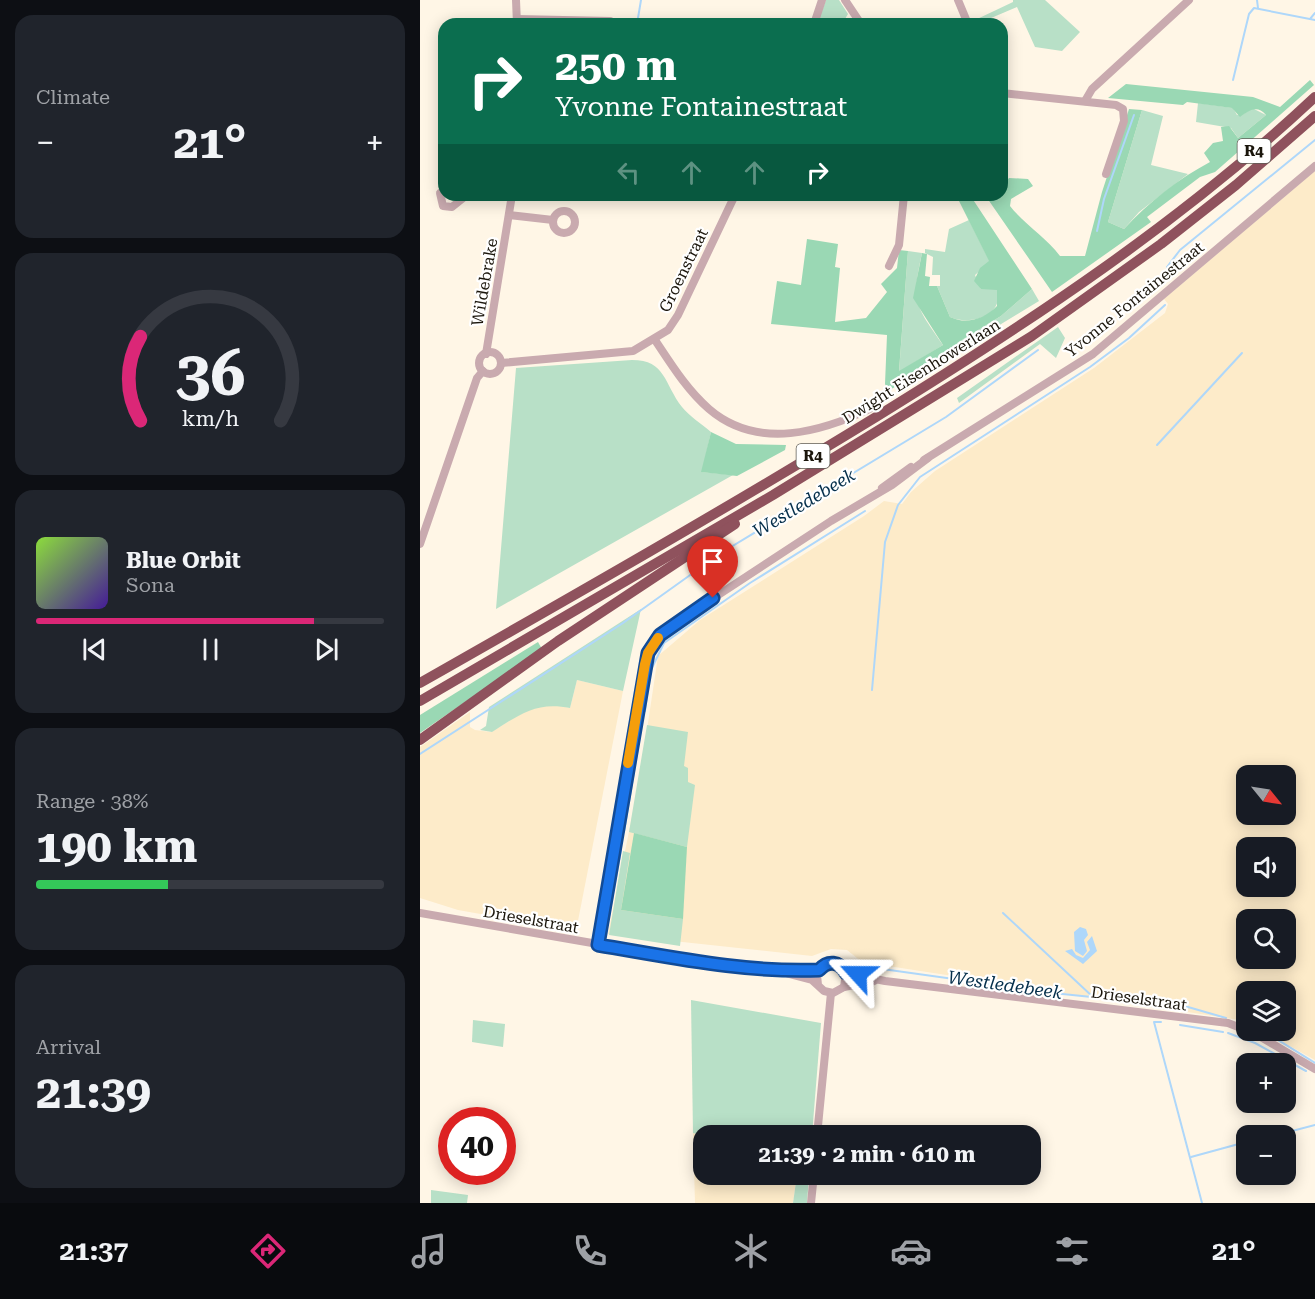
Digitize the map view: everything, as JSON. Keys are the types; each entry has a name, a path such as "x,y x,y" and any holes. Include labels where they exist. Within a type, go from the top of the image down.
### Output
{"highway":[{"name":"Dwight Eisenhowerlaan","path":"420,683 750,494 1000,340 1190,204 1315,97"},
{"name":"Dwight Eisenhowerlaan","path":"423,699 935,398 1073,307 1200,215 1315,116"},
{"path":"420,740 558,641 720,536 773,495"}],"street":[{"path":"516,0 518,18"},
{"path":"816,18 822,0"},
{"path":"845,0 857,18"},
{"path":"958,0 966,18"},
{"path":"1085,101 1092,89 1189,0"},
{"path":"1008,94 1116,105 1125,112 1106,174"},
{"name":"Yvonne Fontainestraat","path":"598,945 645,664 653,644 674,624 896,482 928,458 1093,354 1315,166"},
{"path":"442,201 443,206 452,207 460,201"},
{"name":"Wildebrake","path":"486,354 510,201"},
{"name":"Groenstraat","path":"501,363 633,351 655,340 668,330 678,315 732,201"},
{"path":"889,267 898,245 903,201"},
{"path":"509,215 553,220"},
{"path":"655,340 688,387 709,408 742,428 770,434 802,432 843,422 873,407"},
{"path":"486,354 496,354 501,363 499,369 494,374 483,371 480,361 486,354"},
{"path":"420,544 477,378 483,371"},
{"name":"Drieselstraat","path":"420,913 684,959 779,971 812,980 831,993 864,981 885,981"},
{"name":"Drieselstraat","path":"779,971 819,970 825,964 833,963 841,966 846,973 885,981 1133,1010 1236,1026"},
{"path":"818,985 819,970"},
{"path":"844,987 846,973"},
{"path":"818,1125 831,993"},
{"name":"Drieselstraat","path":"1267,1041 1315,1069"},
{"path":"811,1203 813,1185"}],"shaded area":[{"path":"1315,171 1315,1060 1281,1041 1296,1041 1296,981 1236,981 1236,1019 862,962 847,950 831,949 812,956 608,934 639,783 658,656 700,620 884,501 902,504 911,492 935,471 1094,368 1165,313 1168,304 1164,299"},
{"path":"577,680 623,691 576,931 458,910 420,898 420,747 470,712 470,727 491,732 527,710 552,704 570,708"},
{"path":"694,1185 796,1185 793,1203 695,1203"}],"green space":[{"path":"826,0 839,0 848,14 846,18 819,18"},
{"path":"1013,0 1045,0 1080,32 1062,51 1035,47 1017,7 991,18 979,18"},
{"path":"1310,80 1314,85 1215,172 1200,177 1147,217 1151,222 1052,292 989,201 1008,201 1009,178 1028,179 1033,186 1011,199 1010,206 1060,256 1085,256 1102,192 1129,109 1142,110 1108,222 1124,229 1164,192 1210,162 1204,153 1213,143 1223,141 1221,127 1229,126 1238,138 1266,115 1256,109 1240,117 1232,108 1187,102 1183,105 1108,98 1126,84 1253,97 1280,107"},
{"path":"1198,103 1233,108 1237,115 1244,114 1252,108 1266,115 1238,138 1231,128 1196,122"},
{"path":"1142,110 1163,116 1151,165 1188,174 1139,212 1124,229 1108,222"},
{"path":"959,201 974,201 1032,289 1001,316 957,343 960,349 888,391 885,384 887,335 771,324 777,281 801,285 807,239 838,244 835,267 840,268 835,322 866,318 887,292 881,284 897,268 899,250 908,251 899,371 943,345 913,298 922,253 927,254 925,276 930,277 929,286 937,286 950,317 963,320 981,317 997,306 997,290 981,289 974,281 980,268 989,261"},
{"path":"969,220 990,262 975,275 981,289 997,289 998,298 991,312 976,319 967,320 950,317 937,286 940,286 940,275 932,275 933,257 925,253 925,249 945,252 949,229"},
{"path":"908,251 922,253 916,293 918,302 926,321 943,345 899,372"},
{"path":"1032,289 1039,301 960,349 957,343 1001,316"},
{"path":"1058,327 1065,338 1056,358 1040,344 959,403 957,398"},
{"path":"632,360 652,364 658,369 682,407 711,432 702,472 733,475 496,609 516,368"},
{"path":"711,432 736,444 786,445 785,450 737,476 701,472"},
{"path":"641,609 623,691 577,680 570,708 547,706 537,708 520,715 492,732 480,730 486,726 489,707"},
{"path":"538,642 542,649 420,733 420,715"},
{"path":"647,725 688,732 684,766 688,768 688,782 695,785 687,847 629,832"},
{"path":"634,833 687,847 683,919 621,910"},
{"path":"623,851 630,853 621,910 683,919 680,946 609,935"},
{"path":"691,1000 821,1023 813,1125 693,1125 693,1133"},
{"path":"473,1020 505,1024 503,1047 472,1042"},
{"path":"796,1185 808,1185 807,1203 793,1203"},
{"path":"431,1190 468,1195 467,1203 431,1203"}],"water":[{"path":"1080,927 1086,929 1088,935 1084,940 1087,951 1083,956 1075,951 1074,932"},
{"path":"1092,936 1097,951 1083,964 1065,951 1072,949 1076,955 1083,958 1090,950 1087,942"}],"waterway":[{"path":"638,18 641,0"},
{"path":"1257,0 1258,8"},
{"path":"1233,80 1249,14 1254,8 1315,20"},
{"path":"1310,19 1315,13"},
{"path":"1097,231 1104,199 1134,115"},
{"path":"1167,267 1180,250 1315,140"},
{"name":"Westledebeek","path":"872,690 885,542 898,505 920,477 1090,367 1129,338 1165,305"},
{"name":"Westledebeek","path":"420,754 623,623 721,553 946,417 1038,350"},
{"path":"1157,445 1242,353"},
{"path":"645,711 650,672 664,643 750,583 865,511"},
{"path":"624,832 642,723"},
{"path":"608,922 621,850"},
{"path":"1003,913 1093,997"},
{"name":"Westledebeek","path":"861,966 1053,993 1188,1007 1226,1018"},
{"path":"1161,1022 1154,1022 1202,1203"},
{"path":"1180,1025 1223,1032"},
{"path":"1228,1033 1255,1043 1306,1071"},
{"path":"1280,1041 1315,1063"},
{"path":"1296,1130 1315,1125"},
{"path":"1191,1157 1236,1145"}],"slow traffic":[{"path":"628,763 645,664 648,653 658,638"}],"route":[{"path":"713,598 660,635 648,653 598,945 779,971 819,970 825,964 837,963 846,973 858,974"}]}
